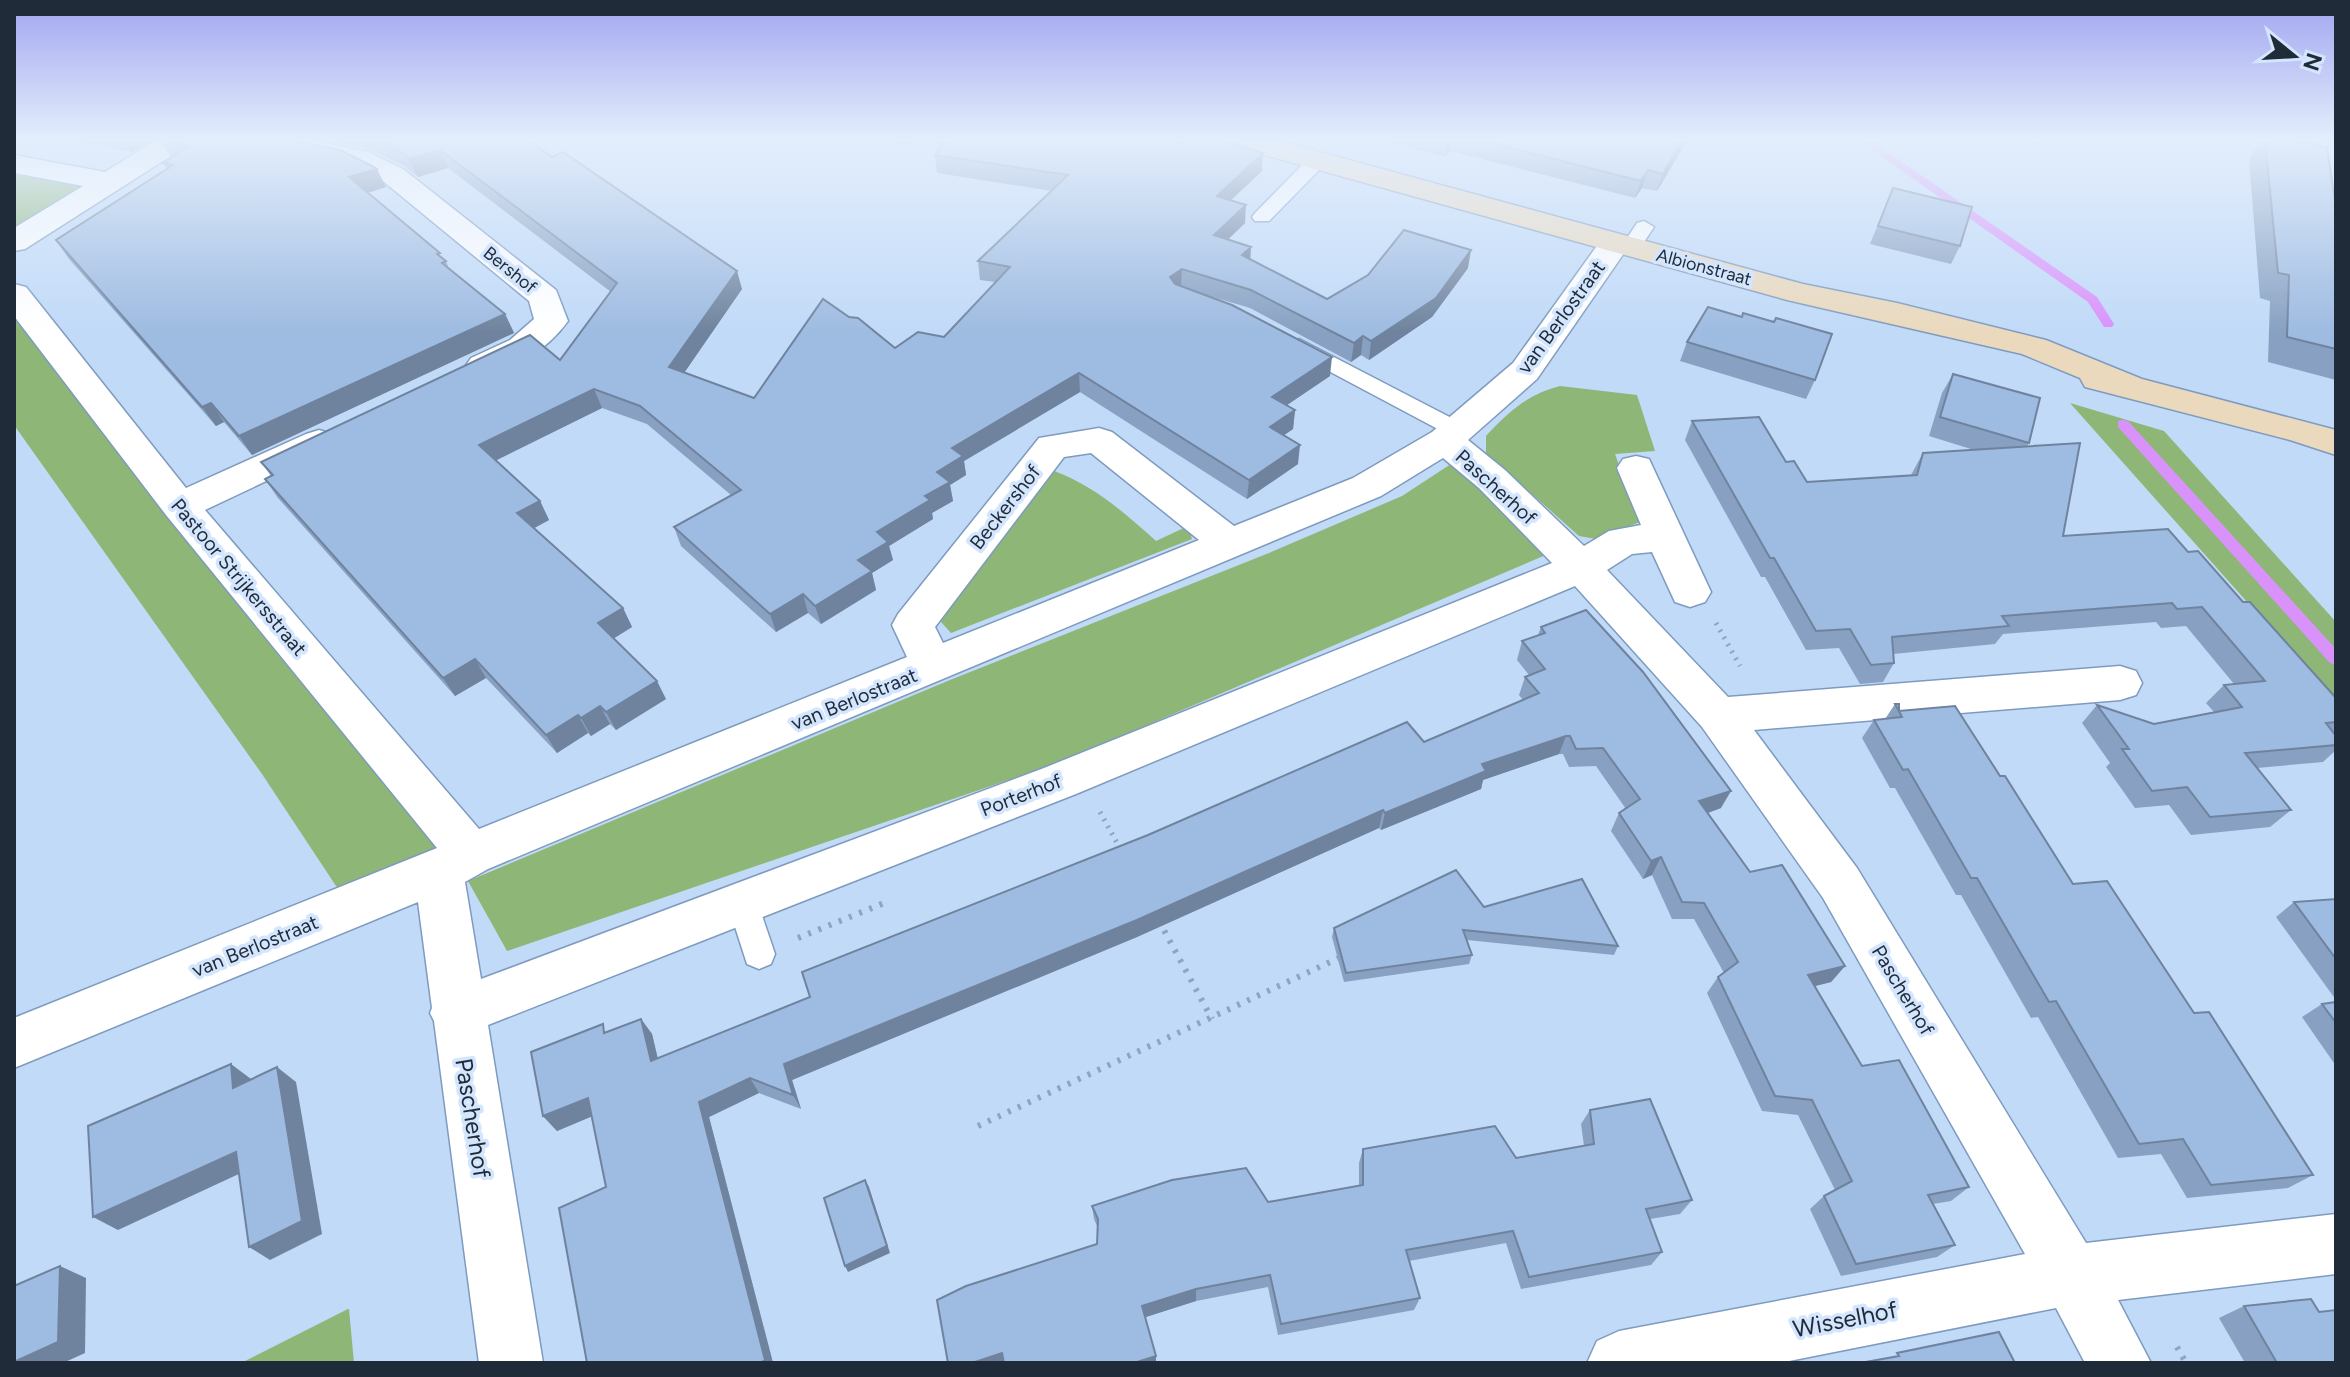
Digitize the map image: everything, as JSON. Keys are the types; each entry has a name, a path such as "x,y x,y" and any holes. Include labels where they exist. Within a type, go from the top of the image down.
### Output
{"street":[{"path":"14,242 76,203"},
{"name":"Bershof","path":"428,203 544,297 551,321 522,347 451,380"},
{"name":"Albionstraat","path":"1487,203 1630,239 1799,293 1893,330 2033,367 2127,384 2325,436"},
{"name":"van Berlostraat","path":"14,1043 1367,487 1451,435 1525,371 1630,239"},
{"name":"Pastoor Strijkersstraat","path":"14,294 455,863"},
{"path":"180,506 351,427"},
{"name":"Pascherhof","path":"1451,435 1581,567 1718,715 1840,883 2071,1275 2119,1363"},
{"name":"Beckershof","path":"933,667 913,625 1052,446 1099,440 1230,544"},
{"path":"1636,468 1690,592"},
{"path":"1581,567 1623,541 1665,537"},
{"name":"Porterhof","path":"457,1013 1079,773 1581,567"},
{"path":"1718,715 2120,683"},
{"name":"Pascherhof","path":"455,863 457,1013 511,1363"},
{"path":"2071,1275 2336,1244"},
{"name":"Wisselhof","path":"1619,1363 2071,1275"}],"lane":[{"path":"1262,217 1275,203"},
{"path":"1282,337 1451,435"},
{"path":"743,902 759,954"}],"path":[{"path":"1079,773 1123,854"},
{"path":"1153,909 1212,1019"},
{"path":"978,1126 1349,953"}],"green space":[{"path":"14,203 62,203 14,234"},
{"path":"14,315 439,847 338,889 262,774 14,425"},
{"path":"1560,386 1637,395 1655,451 1615,454 1640,522 1596,539 1579,536 1486,453 1486,436 1502,419 1528,399"},
{"path":"2070,403 2164,431 2336,622 2336,702"},
{"path":"1454,462 1548,554 1058,763 507,951 468,881 950,680 1269,553 1402,496"},
{"path":"1054,471 1095,492 1156,541 1188,526 1192,539 951,633 941,622 946,608"},
{"path":"348,1309 354,1363 241,1363"}],"building":[{"path":"113,203 380,203 440,253 437,254 446,261 442,263 505,314 239,436 211,403 202,407 56,240"},
{"path":"511,203 638,203 737,271 669,367 754,398 823,299 849,317 858,318 895,348 918,332 944,337 1010,267 978,261 1038,203 1246,205 1214,235 1251,247 1242,255 1327,299 1368,275 1404,230 1471,250 1436,298 1371,341 1363,336 1354,343 1251,290 1182,269 1170,277 1175,284 1232,305 1332,357 1272,397 1295,410 1270,427 1300,445 1249,480 1079,373 952,448 963,456 937,472 950,482 925,496 930,500 877,532 888,542 858,560 872,571 815,606 803,594 770,614 674,527 741,490 640,406 594,389 479,445 540,501 517,513 623,608 598,623 657,681 606,712 600,706 581,718 578,715 546,735 475,659 443,678 265,479 273,475 261,462 530,335 560,360 617,283"},
{"path":"1887,203 1956,203 1972,207 1960,246 1878,226"},
{"path":"2271,203 2335,203 2336,349 2287,337 2289,275 2278,273"},
{"path":"1708,307 1742,317 1743,313 1774,322 1776,318 1832,334 1815,380 1687,342"},
{"path":"1953,374 2040,398 2029,443 1940,417"},
{"path":"1759,417 1786,462 1794,461 1807,482 1917,475 1923,453 2080,443 2063,536 2168,529 2188,552 2198,551 2243,602 2250,602 2336,698 2336,722 2326,723 2336,736 2336,745 2245,753 2291,810 2210,817 2187,787 2152,791 2122,749 2129,749 2097,705 2154,724 2242,707 2224,685 2265,681 2202,607 2177,609 2172,603 2002,616 2009,626 1892,637 1894,663 1871,665 1850,629 1816,631 1774,558 1770,558 1692,421"},
{"path":"1586,610 1643,672 1731,791 1699,801 1750,872 1782,865 1845,966 1808,975 1862,1066 1899,1060 1969,1187 1928,1195 1955,1245 1856,1264 1824,1196 1852,1181 1812,1100 1775,1096 1718,977 1738,962 1704,903 1682,902 1661,857 1651,861 1619,813 1640,799 1603,748 1576,749 1570,736 1566,736 1482,764 1486,771 1385,813 1383,810 1137,920 784,1064 793,1095 750,1078 699,1102 765,1360 760,1363 587,1363 559,1208 606,1187 588,1098 543,1116 531,1052 603,1024 604,1033 641,1019 651,1061 810,997 802,972 1148,835 1407,722 1424,742 1539,693 1525,677 1545,669 1522,641 1545,633 1541,627"},
{"path":"1895,704 1899,704 1899,711 1955,706 2000,776 2005,776 2073,884 2107,881 2194,1013 2209,1012 2313,1175 2211,1185 2183,1139 2139,1144 2056,1001 2049,1002 1977,878 1971,878 1908,769 1903,770 1874,720 1902,717"},
{"path":"1456,870 1484,907 1582,879 1618,946 1463,930 1472,955 1346,973 1334,928"},
{"path":"2336,899 2336,959 2294,902"},
{"path":"2336,1002 2336,1023 2322,1004"},
{"path":"231,1064 233,1088 277,1067 302,1221 249,1247 236,1152 93,1217 88,1126"},
{"path":"1650,1099 1692,1200 1646,1209 1662,1252 1529,1277 1513,1231 1406,1250 1420,1298 1281,1324 1270,1275 1196,1289 1142,1306 1156,1356 1134,1363 1004,1363 1002,1353 972,1363 948,1363 937,1300 966,1286 1097,1244 1098,1219 1092,1206 1172,1180 1246,1168 1268,1202 1363,1185 1363,1149 1495,1126 1516,1158 1594,1144 1590,1110"},
{"path":"865,1180 887,1246 845,1266 824,1198"},
{"path":"60,1266 58,1342 14,1362 14,1286"},
{"path":"2311,1299 2319,1312 2336,1310 2336,1363 2277,1363 2244,1306"},
{"path":"1999,1332 2015,1363 1860,1363 1899,1356 1897,1353"}],"waterway":[{"path":"1954,203 2093,300 2108,324"},
{"path":"2123,424 2336,659"}]}
